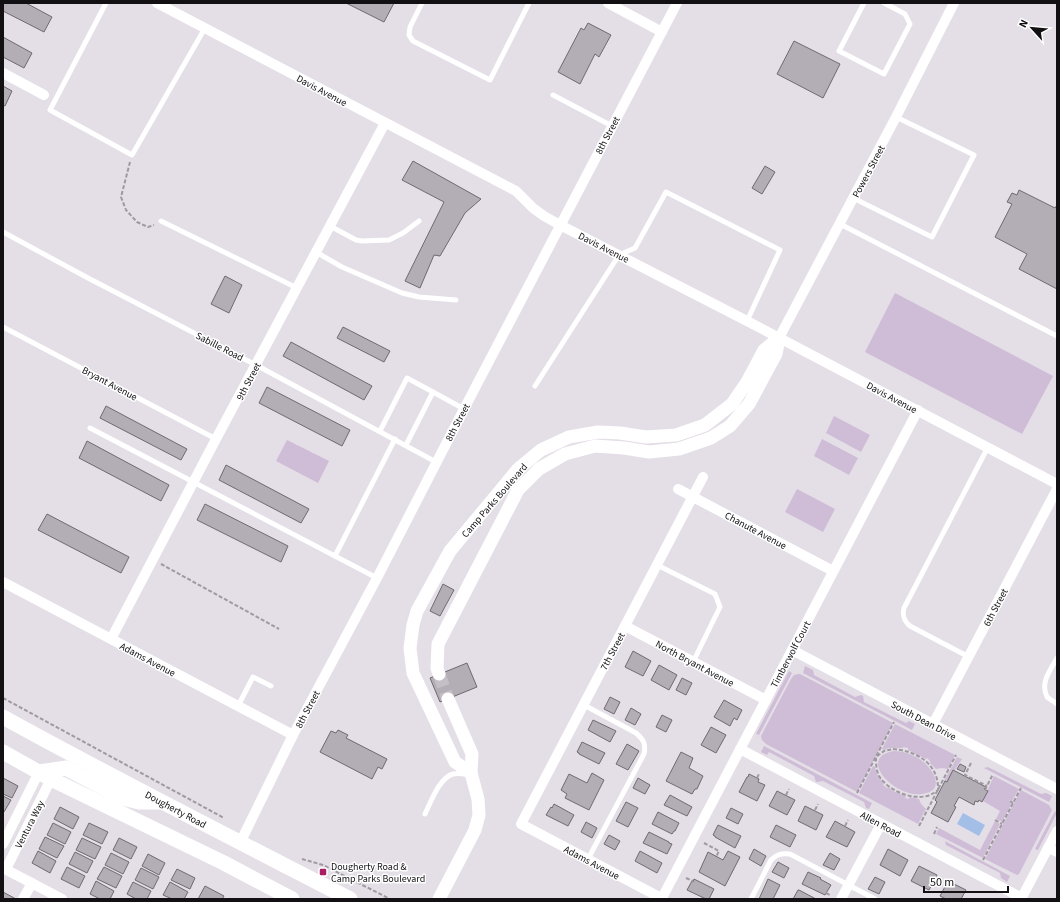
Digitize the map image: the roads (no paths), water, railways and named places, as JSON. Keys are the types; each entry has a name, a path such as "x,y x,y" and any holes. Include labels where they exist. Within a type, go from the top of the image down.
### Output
{"main road":[{"name":"Dougherty Road","path":"3,717 161,802 350,899"},
{"path":"3,752 45,775 224,863 292,899"},
{"path":"45,775 66,768 123,798 139,802 161,802"}],"street":[{"name":"Davis Avenue","path":"157,3 516,191 544,216 560,225 918,410 1057,484"},
{"path":"608,3 662,32"},
{"name":"8th Street","path":"240,843 293,735 377,578 436,462 677,3"},
{"name":"Powers Street","path":"779,338 896,117 954,3"},
{"path":"3,73 44,95"},
{"name":"9th Street","path":"111,640 384,123"},
{"name":"Camp Parks Boulevard","path":"439,674 437,668 438,644 518,490 539,469 565,454 595,446 624,448 649,452 679,449 711,438 730,426 749,404 776,354 779,338"},
{"name":"Camp Parks Boulevard","path":"472,773 455,762 413,673 410,648 417,611 450,551 518,469 541,450 569,437 598,432 620,433 646,437 676,435 705,425 732,404 747,382 764,350 779,338"},
{"name":"Timberwolf Court","path":"662,899 918,410"},
{"name":"7th Street","path":"521,824 703,477"},
{"name":"Chanute Avenue","path":"678,489 833,571"},
{"name":"6th Street","path":"933,724 1057,489"},
{"name":"Adams Avenue","path":"3,582 293,735"},
{"name":"North Bryant Avenue","path":"625,626 766,700"},
{"name":"South Dean Drive","path":"792,650 1057,789"},
{"path":"439,899 475,830 479,815 478,799 472,773 472,754 448,699"},
{"name":"Allen Road","path":"740,750 1022,898"},
{"name":"Ventura Way","path":"3,844 45,775"},
{"name":"Ventura Way","path":"4,868 45,775"},
{"name":"Adams Avenue","path":"521,824 662,899"},
{"path":"841,899 881,824"},
{"path":"1022,898 1053,850 1057,831"},
{"path":"4,868 62,899"},
{"path":"23,899 32,883"}],"lane":[{"path":"106,3 50,110 132,155 205,28"},
{"path":"422,3 410,27 410,35 413,41 490,80 529,3"},
{"path":"864,3 840,51 884,74 910,24 905,14 886,4"},
{"path":"554,95 612,126"},
{"path":"853,198 932,237 974,155 896,117"},
{"path":"535,386 619,255 635,248 666,192 780,250 747,321"},
{"path":"161,221 297,288"},
{"path":"330,226 356,240 389,240 403,233 419,221"},
{"path":"840,224 1057,336"},
{"name":"Sabille Road","path":"3,232 256,365 436,462"},
{"path":"316,252 342,267 402,293 456,300"},
{"name":"Bryant Avenue","path":"3,327 216,439"},
{"path":"380,431 408,378 464,409"},
{"path":"406,445 433,392"},
{"path":"90,428 377,578"},
{"path":"335,556 395,439"},
{"path":"969,657 910,626 903,618 903,612 988,447"},
{"path":"657,565 715,594 720,607 693,662"},
{"path":"1057,658 1045,680 1044,686 1047,697 1057,704"},
{"path":"238,706 253,677 271,686"},
{"path":"584,705 636,733 642,738 645,749 644,754 588,860"},
{"path":"425,814 439,786 447,777 472,773"},
{"path":"751,899 771,860 775,856 785,853 790,854 875,899"}],"water":[{"path":"963,813 985,825 979,836 957,824"}],"tunnel":[{"path":"439,674 448,699"}],"place":[{"name":"Dougherty Road & Camp Parks Boulevard","path":"323,872"}]}
